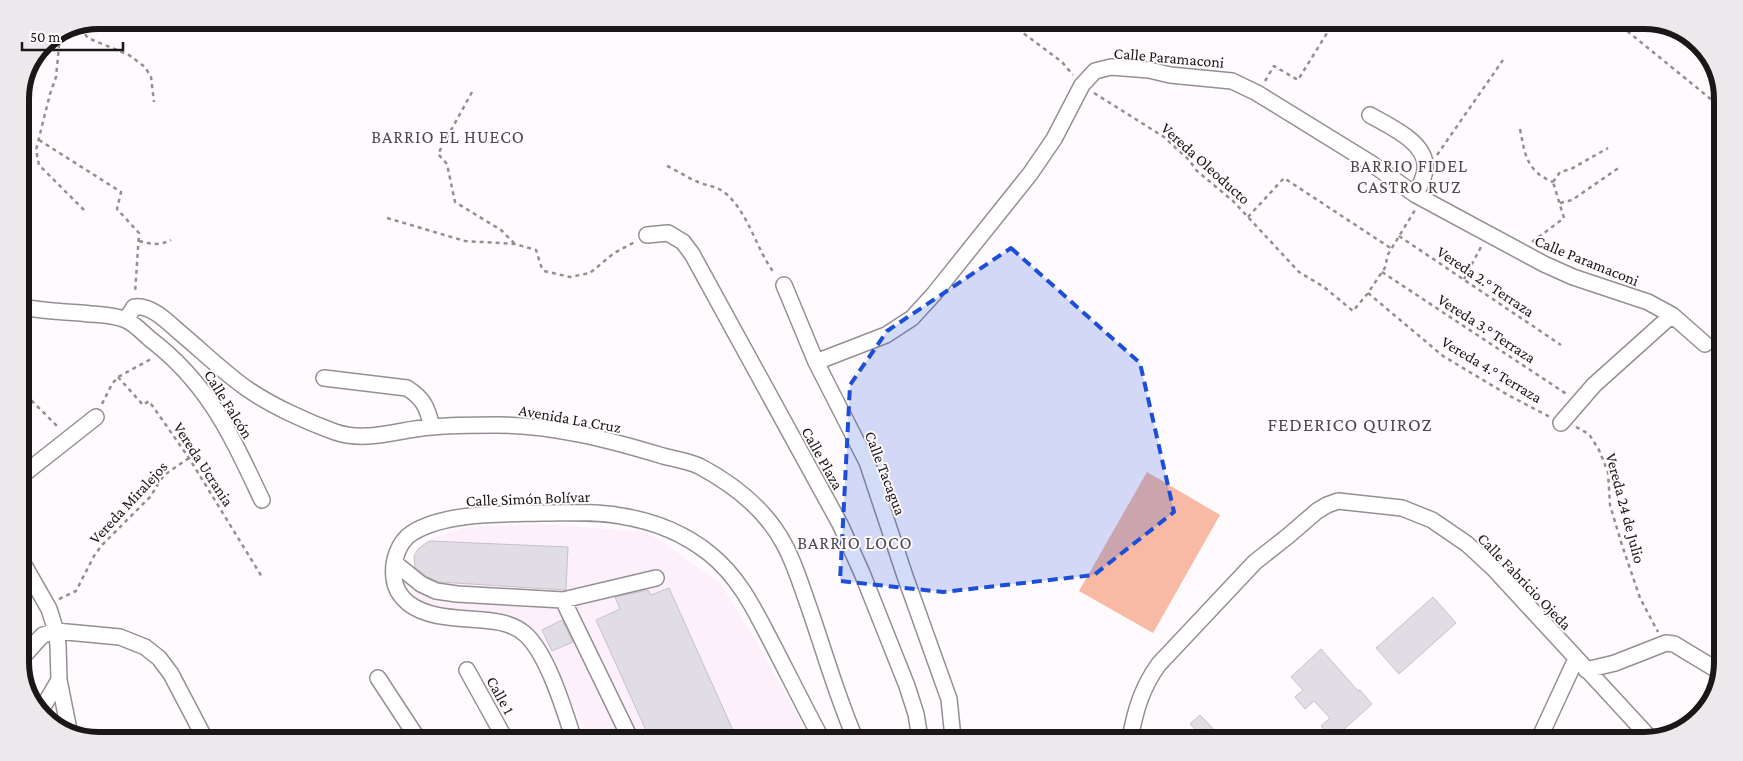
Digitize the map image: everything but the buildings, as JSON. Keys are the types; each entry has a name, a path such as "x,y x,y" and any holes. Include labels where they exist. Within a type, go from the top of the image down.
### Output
{"street":[{"name":"Calle Paramaconi","path":"816,362 886,335 912,318 934,294 1030,174 1054,139 1082,85 1095,71 1111,67 1232,81 1257,93 1372,164 1419,197 1488,235 1566,274 1648,302 1672,315 1705,344"},
{"path":"1370,115 1409,138 1418,146 1425,160 1425,170 1419,197"},
{"name":"Calle Plaza","path":"647,235 668,233 683,242 692,254 737,333 840,524 862,573 907,686 916,714 919,732"},
{"name":"Calle Tacagua","path":"784,285 816,362 867,462 949,699 952,732"},
{"name":"Avenida La Cruz","path":"29,308 104,315 130,314 138,306 147,309 158,315 248,389 310,422 336,432 356,436 373,436 432,426 500,425 538,428 639,449 697,465 726,482 751,502 773,526 785,546 820,635 842,708 852,732"},
{"name":"Calle Falcón","path":"130,314 195,380 212,403 232,438 262,500"},
{"path":"1561,423 1594,386 1672,315"},
{"path":"324,378 407,388 419,396 426,407 432,426"},
{"path":"29,470 96,417"},
{"name":"Calle Fabricio Ojeda","path":"1132,732 1138,702 1150,677 1159,664 1255,562 1317,511 1338,501 1402,508 1432,520 1467,544 1494,568 1644,732"},
{"name":"Calle Simón Bolívar","path":"571,732 552,678 538,649 526,635 517,628 506,624 440,617 417,610 400,596 394,578 395,563 398,549 411,534 425,526 484,514 591,512 622,516 675,531 710,554 741,585 818,732"},
{"path":"395,563 421,584 436,590 457,594 563,600 656,578"},
{"path":"29,573 47,604 49,633 58,645 59,680 68,725"},
{"path":"563,600 627,732"},
{"path":"29,652 49,633 120,637 145,647 159,658 171,674 201,732"},
{"path":"1543,732 1581,664 1615,662 1666,643 1674,644 1714,668"},
{"name":"Calle 1","path":"467,670 502,732"},
{"path":"378,678 413,732"},
{"path":"44,705 59,680"}],"path":[{"name":"Vereda Oleoducto","path":"1018,29 1062,62 1082,85 1164,137 1189,160 1197,171 1233,201 1299,272 1324,287 1353,311 1368,293"},
{"path":"1257,93 1274,66 1298,80 1330,29"},
{"path":"1625,29 1714,102"},
{"path":"82,31 88,38 129,55 145,67 151,77 154,102"},
{"path":"59,41 56,77 36,150 39,165 84,210"},
{"path":"1425,170 1460,124 1503,60"},
{"path":"472,92 438,154 447,164 455,202 501,230 515,244"},
{"path":"1520,129 1525,156 1541,177 1553,182 1564,218 1521,252"},
{"path":"39,140 121,192 117,209 139,233 130,314"},
{"path":"1553,182 1560,172 1571,169 1608,148"},
{"path":"667,166 725,193 741,213 768,265 784,285"},
{"path":"1560,203 1572,200 1620,167"},
{"path":"1248,217 1284,178 1392,249"},
{"path":"1368,293 1386,266 1387,256 1419,197"},
{"path":"387,218 465,241 515,244 536,250 544,271 570,277 590,273 614,253 647,235"},
{"path":"1464,279 1488,235"},
{"name":"Vereda 2.° Terraza","path":"1399,236 1561,345"},
{"path":"139,241 154,245 164,244 170,240"},
{"name":"Vereda 3.° Terraza","path":"1382,272 1579,402"},
{"name":"Vereda 4.° Terraza","path":"1368,293 1443,356 1508,395 1561,423"},
{"path":"96,417 112,384 118,377 165,351"},
{"name":"Vereda Ucrania","path":"118,377 143,405 149,401 189,458 262,578"},
{"path":"29,398 68,438"},
{"name":"Vereda 24 de Julio","path":"1561,423 1583,430 1589,434 1599,450 1608,472 1610,505 1640,598 1655,628 1666,643"},
{"name":"Vereda Miralejos","path":"47,604 76,590 102,545 150,497 164,475 189,458"}],"highlighted area":[{"path":"1011,248 1140,363 1174,512 1094,575 943,592 840,581 850,385 887,331"}],"shaded area":[{"path":"1147,472 1220,515 1153,633 1079,591"},
{"path":"545,524 644,532 660,540 721,584 761,650 807,732 585,732 550,653 527,625 496,612 437,608 427,605 412,595 424,580 417,574 414,556 424,544 434,538 465,527"}],"district":[{"name":"BARRIO EL HUECO","path":"448,137"},
{"name":"BARRIO FIDEL CASTRO RUZ","path":"1409,176"},
{"name":"FEDERICO QUIROZ","path":"1350,424"},
{"name":"BARRIO LOCO","path":"855,543"}]}
